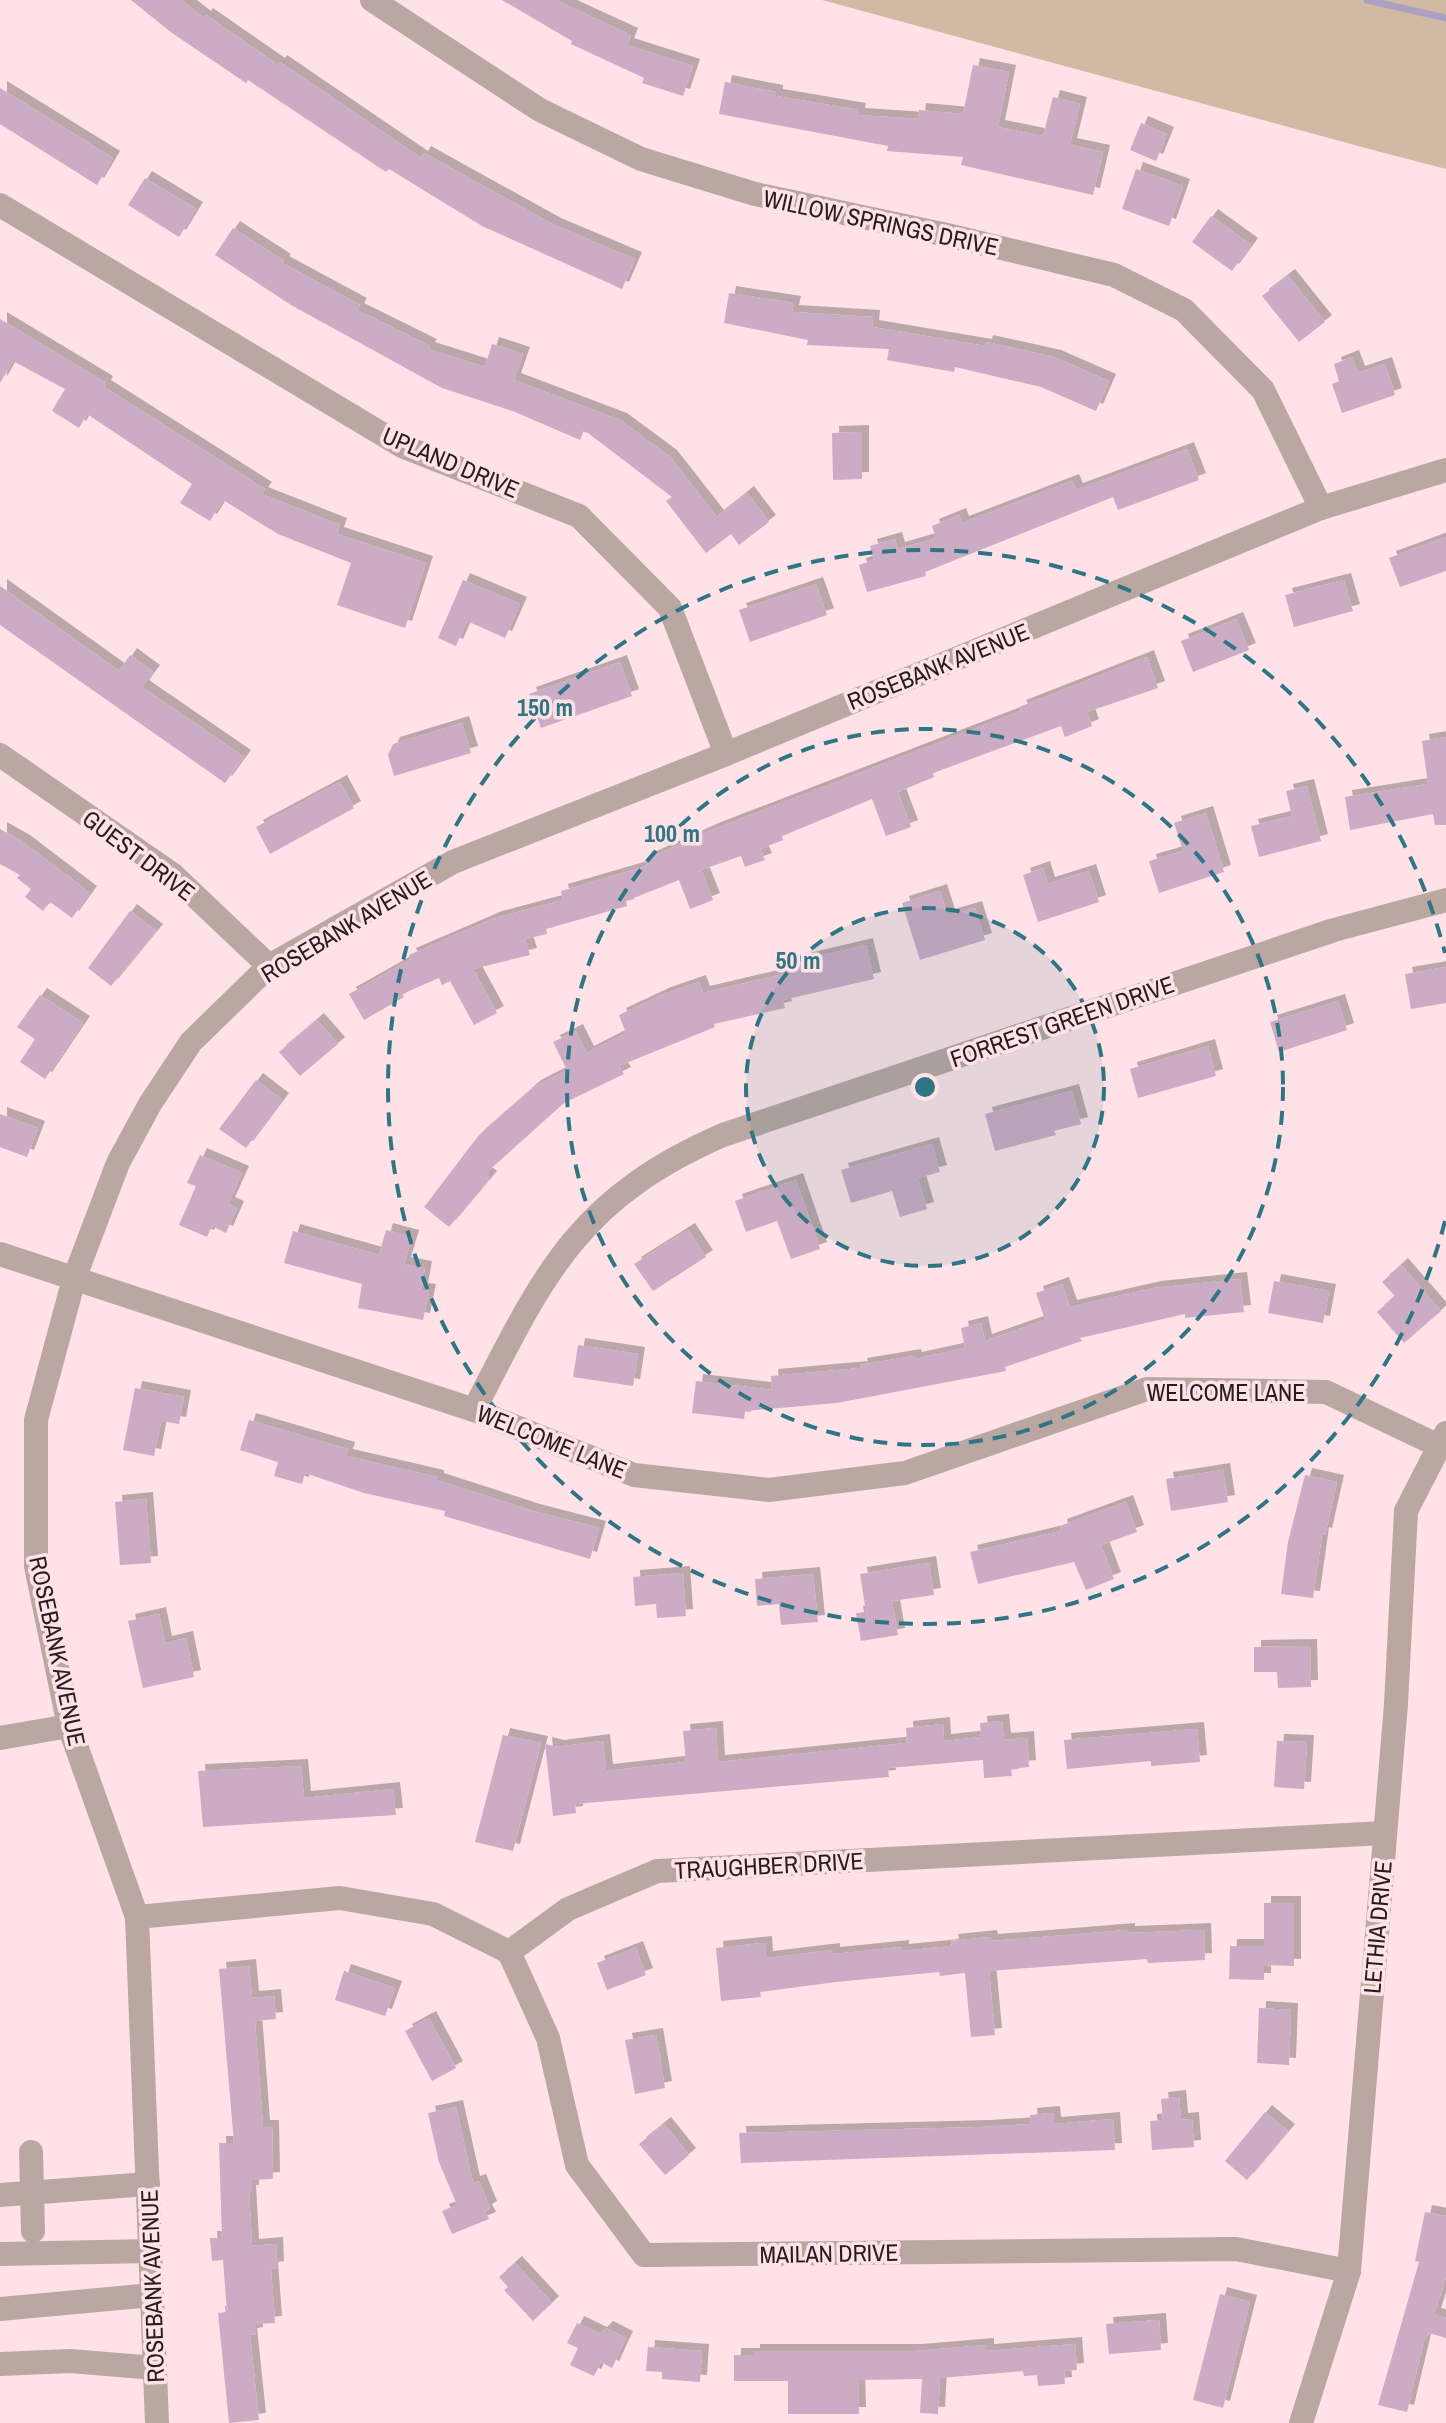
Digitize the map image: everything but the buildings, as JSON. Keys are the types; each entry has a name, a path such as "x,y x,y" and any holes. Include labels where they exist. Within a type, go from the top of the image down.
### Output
{"street":[{"name":"WILLOW SPRINGS DRIVE","path":"372,0 540,110 641,159 755,194 1114,275 1184,310 1263,390 1321,508"},
{"name":"UPLAND DRIVE","path":"0,205 402,446 579,516 670,608 726,754"},
{"name":"ROSEBANK AVENUE","path":"157,2423 137,1917 69,1726 36,1566 36,1420 74,1279 118,1163 150,1104 191,1042 269,966 453,862 726,754 1321,508 1446,470"},
{"name":"GUEST DRIVE","path":"0,755 172,874 269,966"},
{"name":"FORREST GREEN DRIVE","path":"474,1410 537,1288 560,1255 617,1197 685,1152 723,1135 1334,930 1446,900"},
{"name":"WELCOME LANE","path":"0,1254 474,1410 634,1475 769,1490 905,1473 1147,1389 1326,1392 1442,1439"},
{"name":"LETHIA DRIVE","path":"1301,2423 1349,2271 1396,1704 1406,1511 1442,1439"},
{"path":"0,1738 69,1726"},
{"name":"TRAUGHBER DRIVE","path":"509,1952 568,1909 657,1871 1385,1833"},
{"path":"137,1917 340,1898 433,1914 509,1952"},
{"name":"MAILAN DRIVE","path":"509,1952 548,2038 577,2165 644,2255 1236,2249 1349,2271"},
{"path":"31,2152 33,2231"},
{"path":"0,2195 148,2184"},
{"path":"0,2254 150,2251"},
{"path":"0,2309 152,2295"},
{"path":"0,2364 70,2361 155,2368"}],"shaded area":[{"path":"822,0 1446,0 1446,169 1373,150"}],"waterway":[{"path":"1367,0 1446,18"}]}
